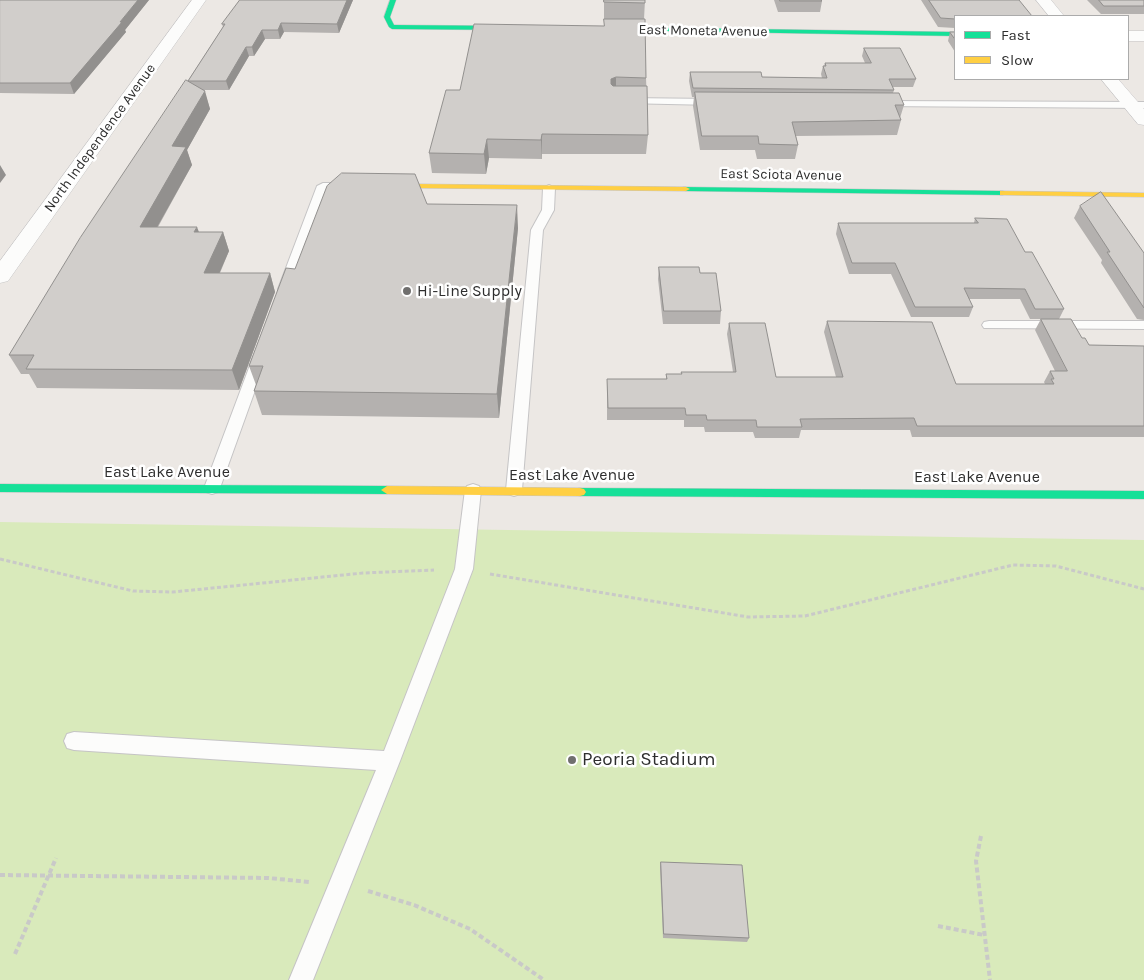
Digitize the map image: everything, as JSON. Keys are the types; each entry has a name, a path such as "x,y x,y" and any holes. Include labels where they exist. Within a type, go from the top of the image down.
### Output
{"street":[{"name":"North Independence Avenue","path":"0,276 200,0"},
{"path":"392,0 387,17 392,27 520,28"},
{"path":"1043,0 1056,15"},
{"name":"East Moneta Avenue","path":"599,29 954,34"},
{"path":"1129,36 1144,36"},
{"path":"1110,80 1138,105 1144,120"},
{"name":"East Sciota Avenue","path":"413,186 1144,194"},
{"name":"East Lake Avenue","path":"0,488 1144,494"}],"lane":[{"path":"616,101 724,102"},
{"path":"871,104 1138,105"},
{"path":"279,305 323,186 361,186"},
{"path":"514,490 537,230 548,210 549,188"},
{"path":"989,325 1144,325"},
{"path":"212,488 266,342"},
{"path":"301,980 390,761 464,569 473,490"},
{"path":"74,741 390,761"}],"path":[{"path":"0,560 133,591 172,592 364,573 464,569 748,617 804,616 1013,565 1056,566 1144,589"},
{"path":"981,836 976,861 990,980"},
{"path":"15,954 56,858"},
{"path":"0,875 268,878 320,883"},
{"path":"361,889 414,905 470,929 544,980"},
{"path":"938,926 984,935"}],"green space":[{"name":"Peoria Stadium","path":"0,522 1144,540 1144,980 0,980"}],"building":[{"path":"0,0 138,0 120,22 122,22 70,83 0,83"},
{"path":"240,0 347,0 337,24 281,23 278,30 262,30 252,47 246,47 226,81 188,81 225,24 222,24"},
{"path":"604,0 645,0 645,3 604,2"},
{"path":"821,0 822,1 780,1"},
{"path":"929,0 1019,0 1031,15 954,15 954,19 941,18"},
{"path":"1099,0 1144,0 1144,6 1104,6"},
{"path":"604,19 645,19 646,78 616,77 611,79 611,84 613,86 647,86 648,135 542,134 541,140 487,139 484,154 429,153 446,90 460,90 474,24 604,26"},
{"path":"864,48 900,48 916,79 889,79 894,90 693,88 690,72 761,72 762,77 827,78 823,66 826,66 825,63 871,63"},
{"path":"186,80 205,91 172,146 186,147 140,227 197,227 194,232 223,232 204,273 270,273 232,370 26,369 34,355 9,355 80,238"},
{"path":"695,92 899,93 904,105 895,105 901,120 792,122 798,145 759,144 758,136 702,136"},
{"name":"Hi-Line Supply","path":"342,173 415,174 427,204 517,205 497,394 254,391 263,366 249,366 286,268 295,269 327,186"},
{"path":"1101,192 1144,253 1144,308 1107,252 1110,252 1080,206"},
{"path":"975,218 1007,219 1025,252 1032,252 1064,309 1035,309 1025,289 964,288 973,307 915,307 895,263 852,263 838,223 978,223"},
{"path":"659,267 699,267 700,273 716,273 721,311 664,311"},
{"path":"1041,319 1071,319 1082,338 1085,338 1089,345 1144,346 1144,426 917,426 914,418 800,419 802,427 757,427 756,420 707,420 706,415 686,415 685,408 608,408 607,379 667,379 666,374 682,374 681,372 736,372 729,323 765,323 776,377 843,377 827,321 932,322 956,384 1054,384 1050,371 1067,371"},
{"path":"661,862 742,865 749,938 664,934"}],"traffic: fast":[{"path":"393,0 387,17 392,27 511,28"},
{"path":"607,29 954,34"},
{"path":"686,189 1003,193"},
{"path":"0,488 387,490"},
{"path":"580,492 1144,495"}],"traffic: slow":[{"path":"418,186 686,189"},
{"path":"1003,193 1144,195"},
{"path":"387,490 580,492"}],"place":[{"name":"Hi-Line Supply","path":"407,291"},
{"name":"Peoria Stadium","path":"572,760"}]}
